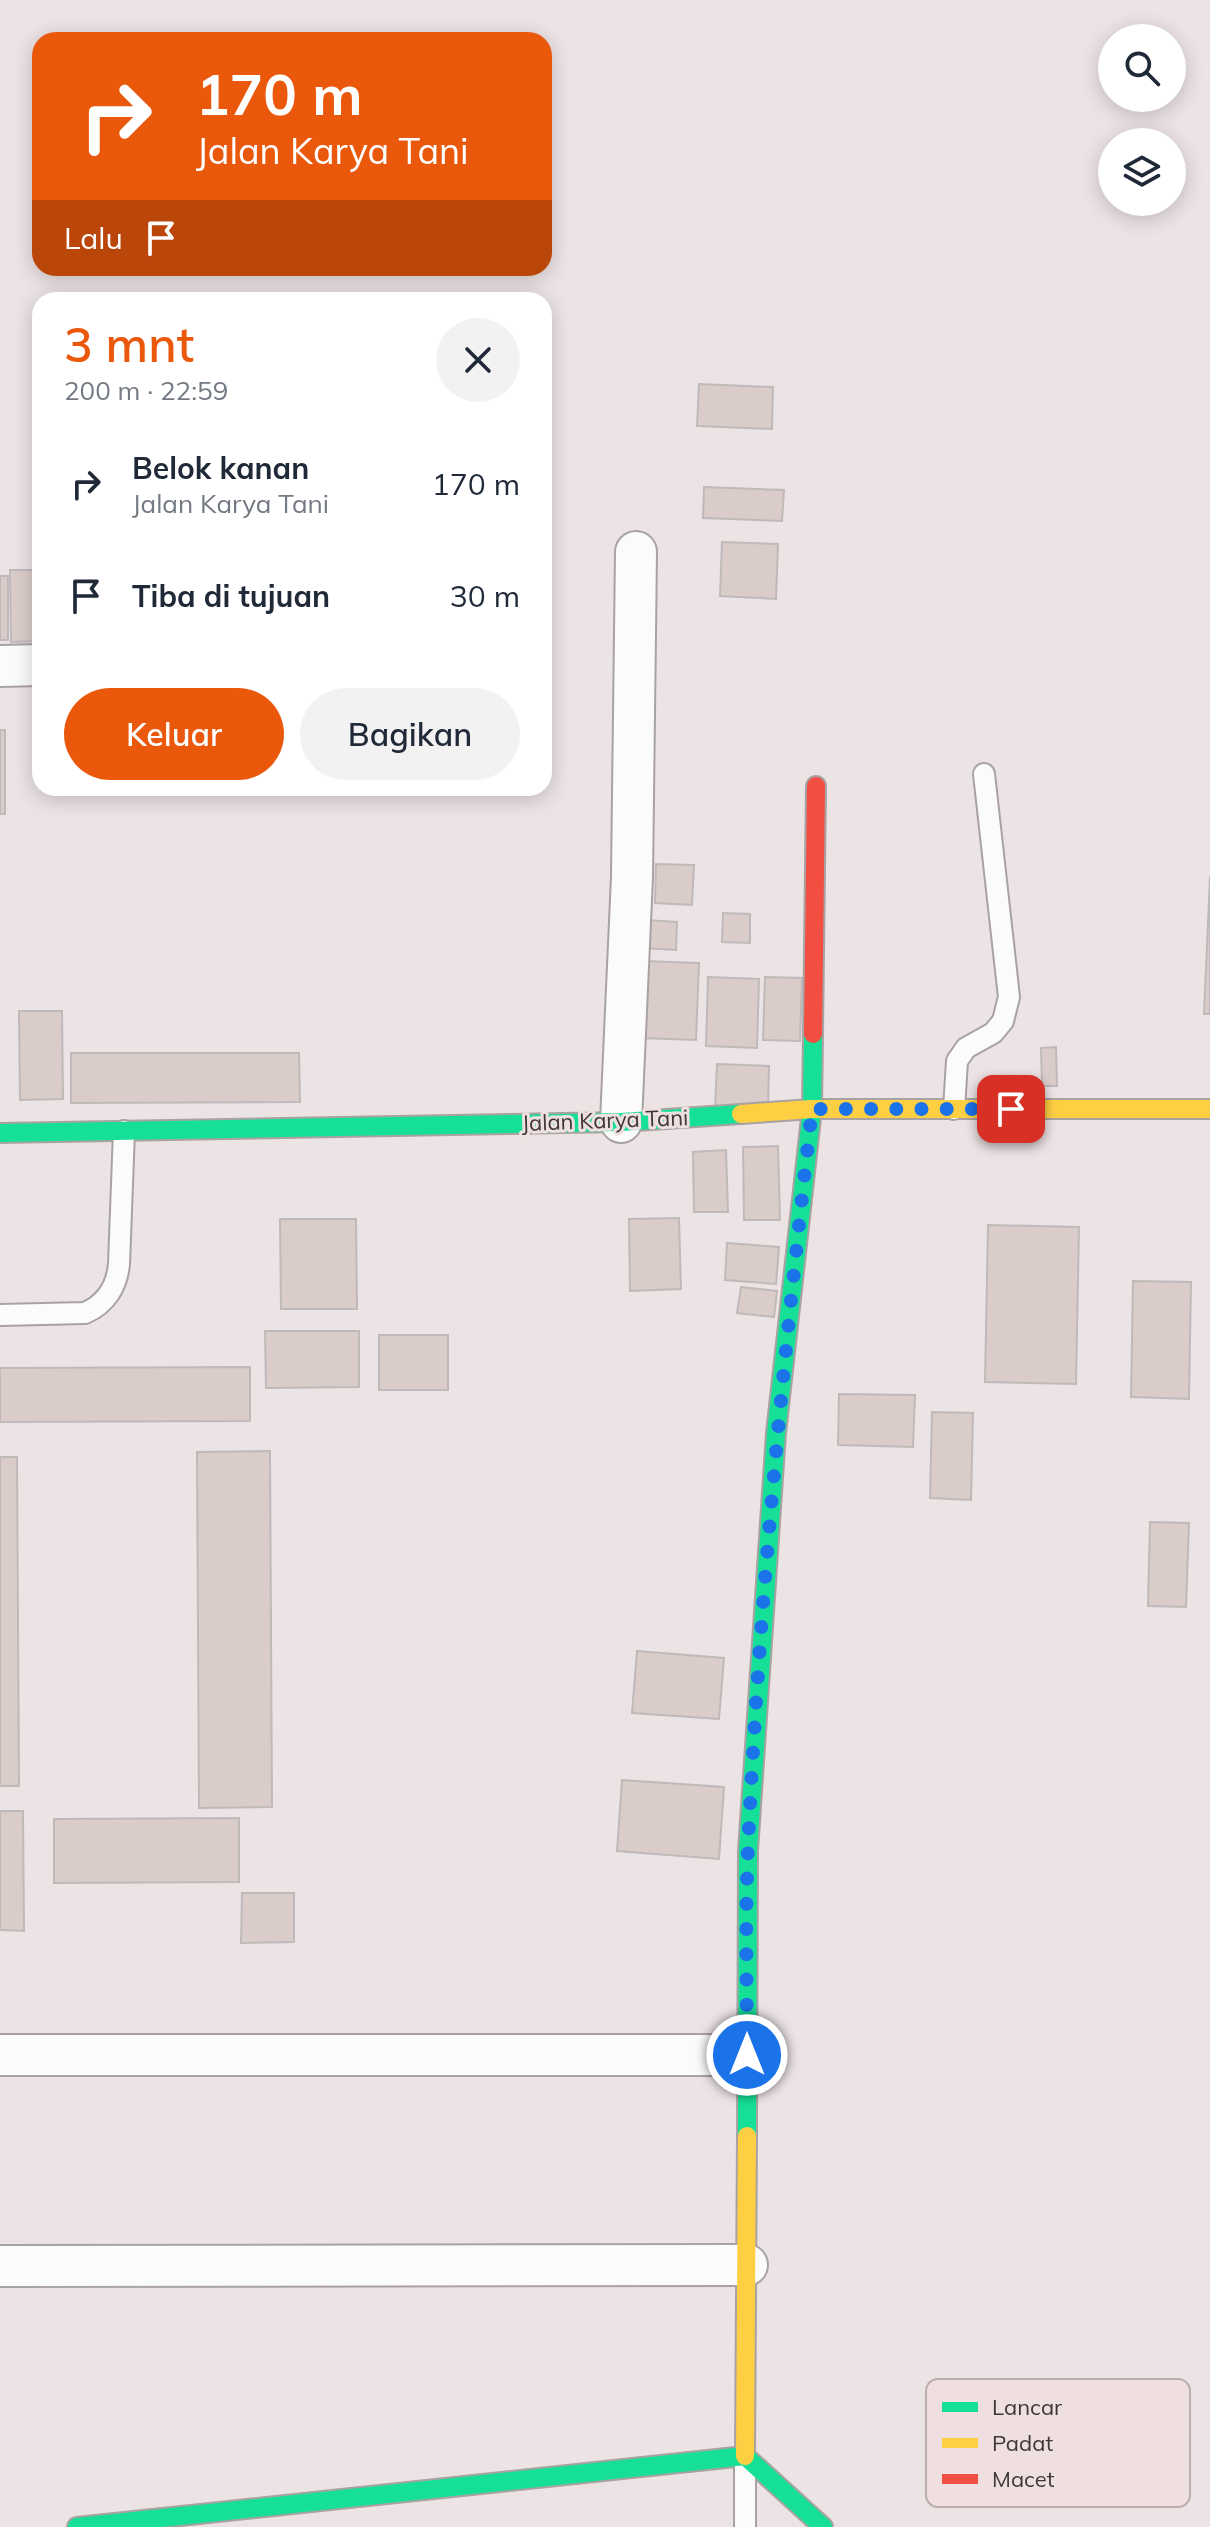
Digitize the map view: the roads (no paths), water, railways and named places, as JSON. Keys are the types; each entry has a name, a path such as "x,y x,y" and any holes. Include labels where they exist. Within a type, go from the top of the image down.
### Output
{"street":[{"path":"621,1122 632,877 636,552"},
{"path":"0,666 32,665"},
{"path":"816,786 812,1109 774,1464 748,1851 745,2456 823,2527"},
{"name":"Jalan Karya Tani","path":"0,1133 621,1122 812,1109 1210,1109"},
{"path":"0,2055 747,2055"},
{"path":"0,2266 747,2265"},
{"path":"77,2527 745,2456"}],"lane":[{"path":"954,1109 957,1061 966,1048 993,1033 1003,1021 1009,997 984,774"},
{"path":"0,1315 85,1313 96,1308 108,1296 117,1279 119,1264 124,1131"},
{"path":"745,2456 745,2527"}]}
